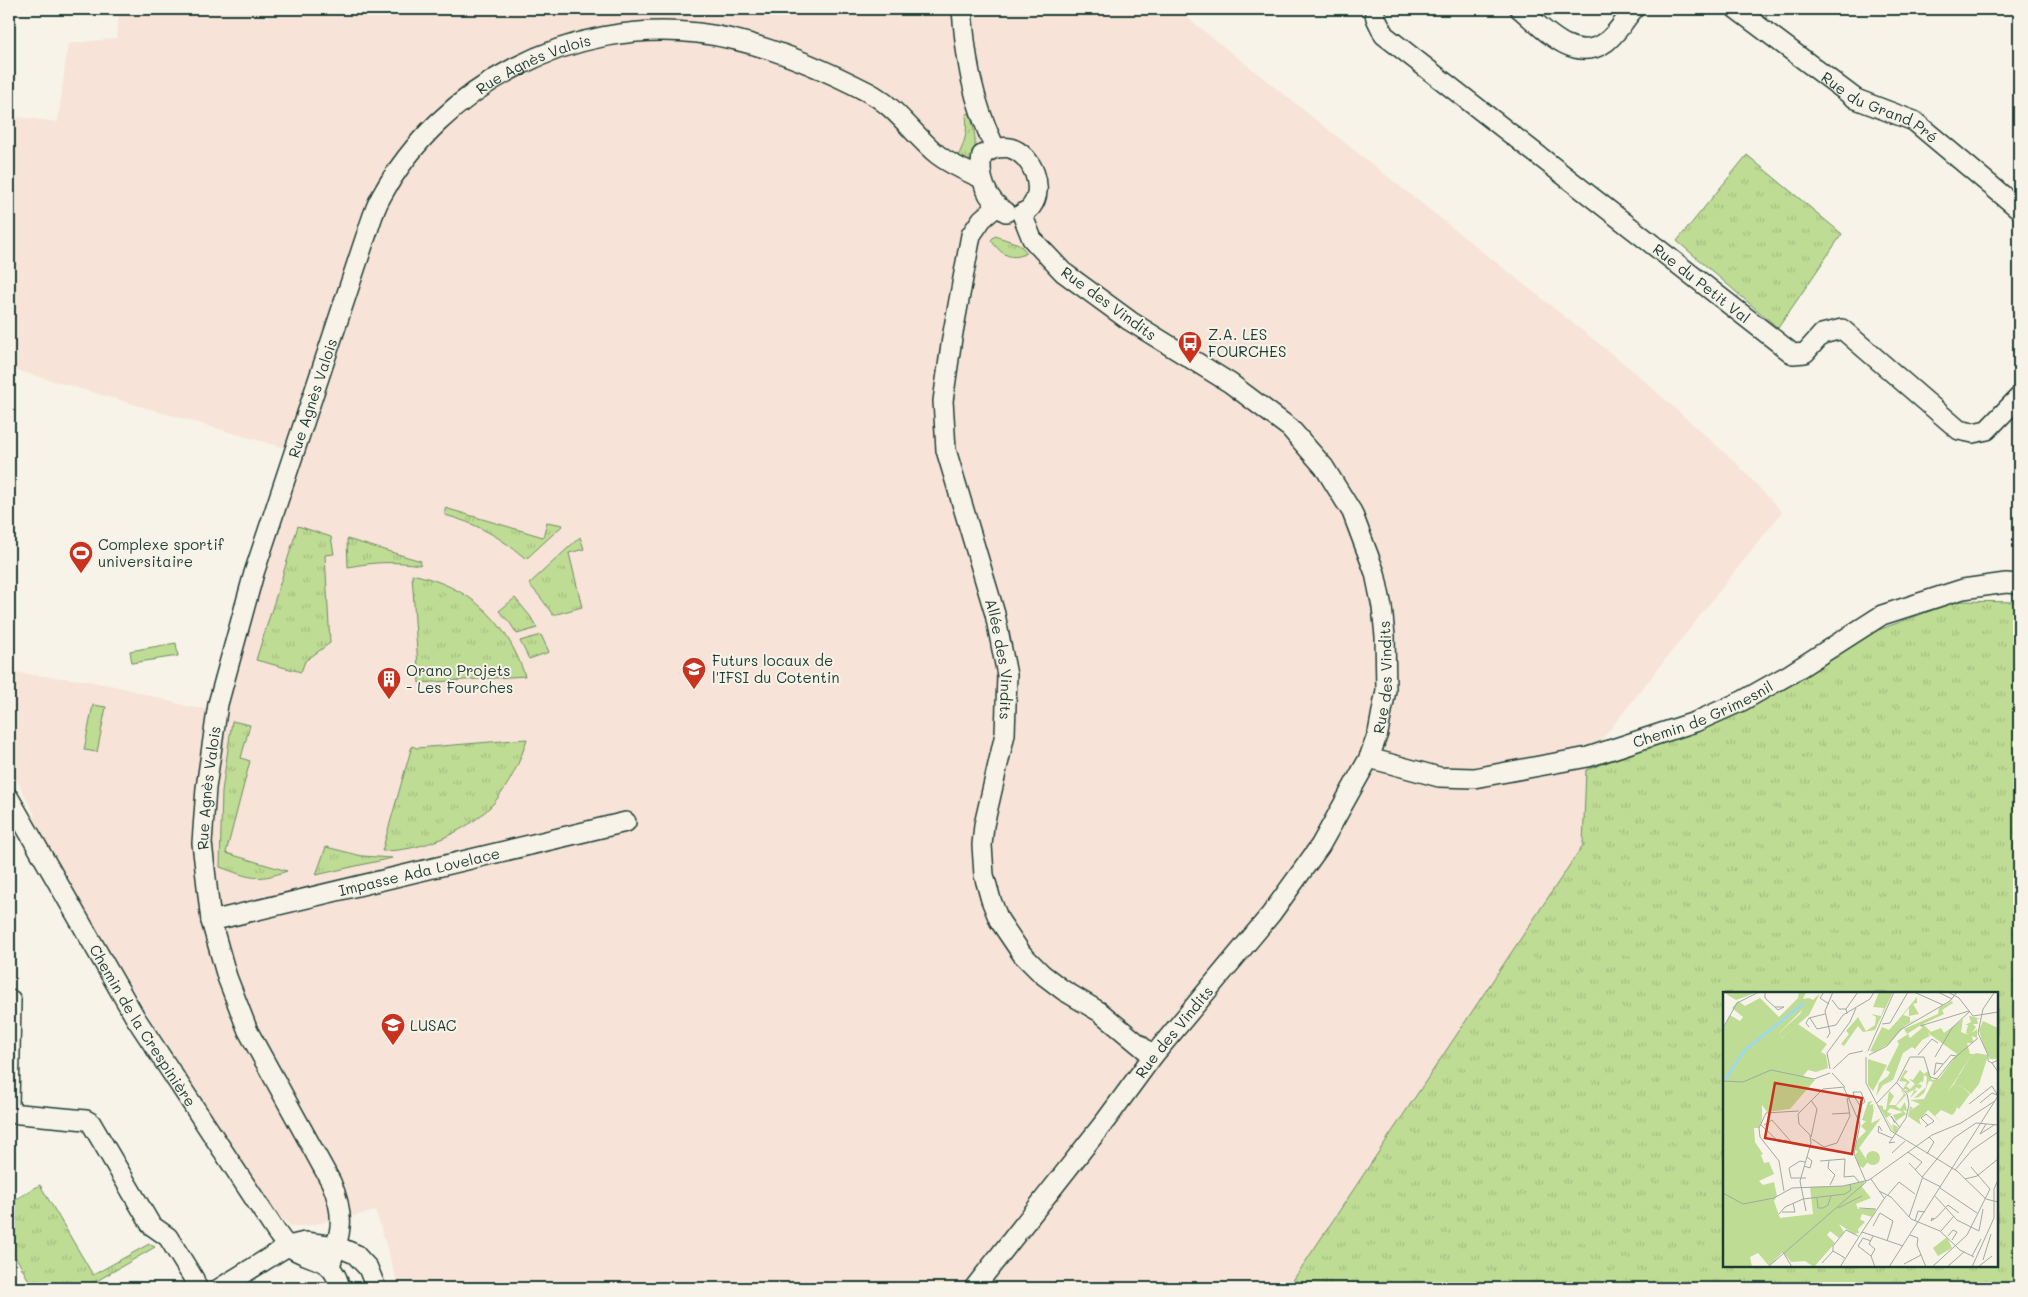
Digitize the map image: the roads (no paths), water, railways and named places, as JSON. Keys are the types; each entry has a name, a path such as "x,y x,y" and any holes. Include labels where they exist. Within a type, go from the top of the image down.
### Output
{"street":[{"path":"962,9 965,52 970,79 981,118 994,148"},
{"name":"Rue du Petit Val","path":"1374,9 1384,35 1792,354 1805,353 1822,334 1842,329 1958,430 1973,433 1987,430 2019,397"},
{"path":"1520,9 1565,46 1577,50 1590,48 1607,41 1634,9"},
{"name":"Rue du Grand Pré","path":"1736,9 1856,99 1914,121 2019,209"},
{"name":"Rue Agnès Valois","path":"330,1266 342,1214 339,1200 244,1022 227,978 211,921 202,850 206,788 218,704 242,613 268,528 379,199 404,162 432,129 455,108 506,71 575,42 634,31 697,33 760,45 869,93 895,111 937,154 952,165 981,178"},
{"path":"994,148 1009,148 1019,152 1026,158 1034,170 1037,183 1036,193 1032,207 1022,214 1009,214 996,207 987,193 981,178 980,165 982,155 994,148"},
{"name":"Allée des Vindits","path":"996,207 982,219 971,235 943,401 946,450 995,614 1007,675 1005,734 984,825 982,845 984,875 999,920 1022,954 1062,990 1100,1012 1153,1056"},
{"name":"Rue des Vindits","path":"974,1288 1106,1120 1153,1056 1274,910 1320,846 1369,758 1378,733 1386,690 1385,636 1382,607 1375,573 1352,512 1324,467 1290,428 1237,388 1130,321 1063,272 1032,239 1022,214"},
{"name":"Chemin de Grimesnil","path":"1369,758 1439,777 1474,778 1588,757 1695,722 1742,701 1775,683 1882,615 1964,589 2019,584"},
{"name":"Chemin de la Crespinière","path":"9,798 135,1017 277,1233 288,1246 330,1266"},
{"name":"Impasse Ada Lovelace","path":"211,921 626,822"},
{"path":"9,1106 11,1000"},
{"path":"9,1113 86,1120 91,1123 151,1226 168,1238 194,1279 197,1288"},
{"path":"220,1288 288,1246 305,1242 336,1246 348,1250 368,1268 376,1288"},
{"path":"330,1266 338,1278 340,1288"}],"place":[{"name":"Z.A. LES FOURCHES","path":"1190,364"},
{"name":"Complexe sportif universitaire","path":"81,574"},
{"name":"Futurs locaux de l'IFSI du Cotentin","path":"694,690"},
{"name":"Orano Projets - Les Fourches","path":"389,700"},
{"name":"LUSAC","path":"393,1046"}]}
